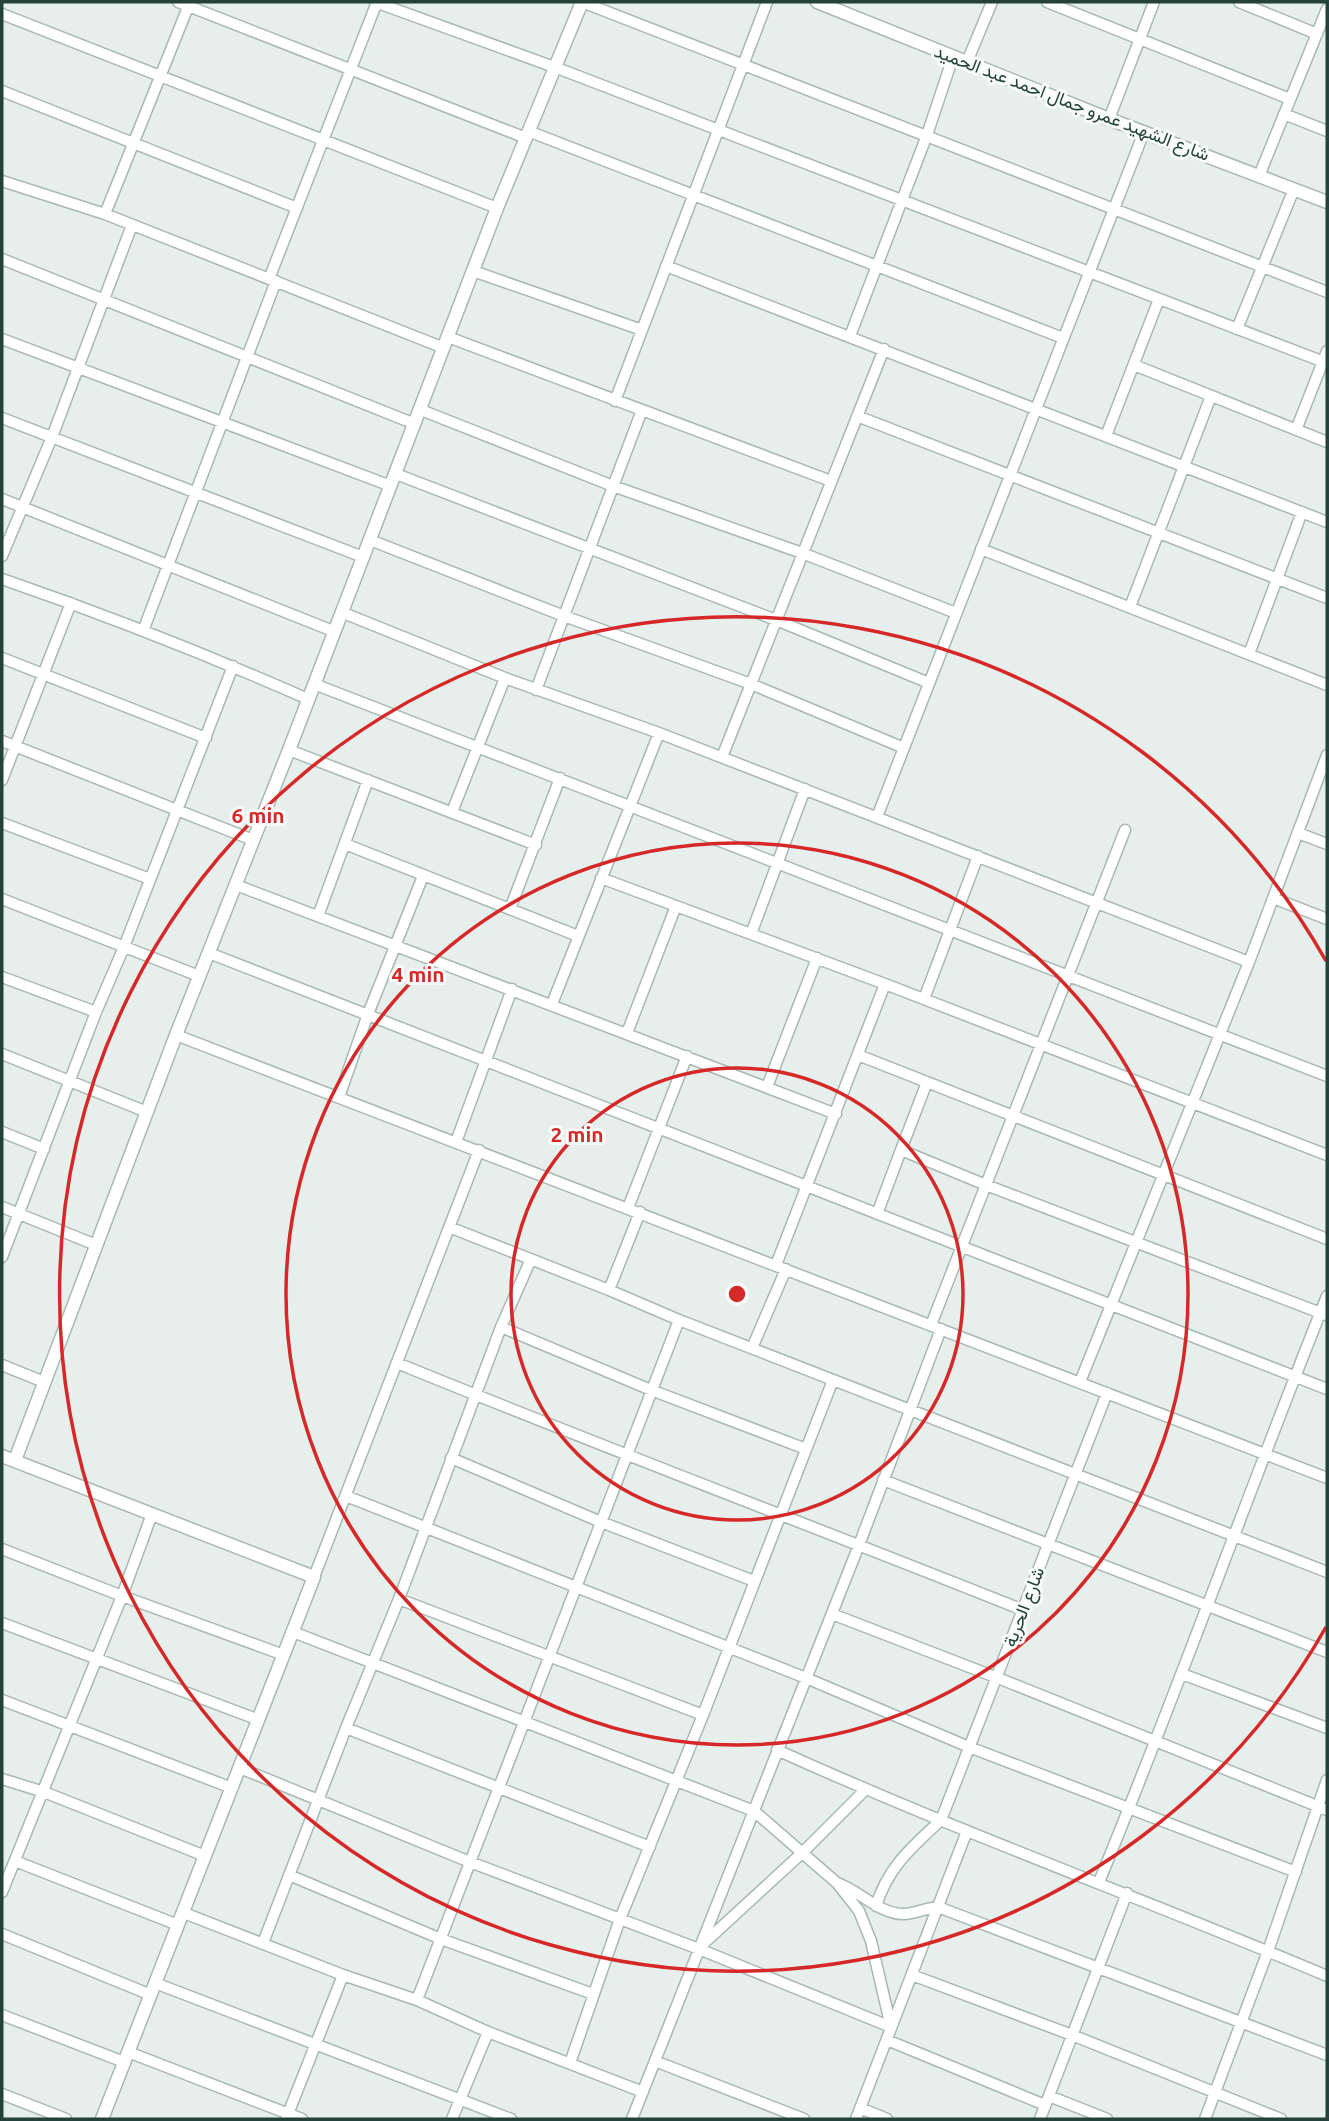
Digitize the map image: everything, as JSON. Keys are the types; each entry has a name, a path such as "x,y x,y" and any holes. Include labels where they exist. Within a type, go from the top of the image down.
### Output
{"street":[{"path":"7,2 2,15 497,208"},
{"path":"143,631 248,357 297,208 376,2 557,68 1237,329 1325,357 1296,430"},
{"path":"15,1461 176,1035 421,410 497,208 582,2 1327,292"},
{"path":"615,401 767,2"},
{"name":"شارع الشهيد عمرو جمال احمد عبد الحميد","path":"817,2 1109,119 1327,202"},
{"path":"967,62 992,2"},
{"path":"1047,2 1139,41 1290,99"},
{"path":"1109,119 1154,2"},
{"path":"1239,2 1327,44"},
{"path":"105,214 160,76 185,3 1063,338"},
{"path":"1259,176 1327,9"},
{"path":"850,336 927,135 953,57"},
{"path":"2,91 297,208"},
{"path":"1284,114 1327,131"},
{"path":"877,817 1144,132"},
{"path":"2,181 105,214 273,280 831,481"},
{"path":"1237,329 1294,189"},
{"path":"2,556 52,437 132,225"},
{"path":"2,259 415,424"},
{"path":"666,267 1327,522"},
{"path":"473,271 642,330"},
{"path":"1106,436 1159,299"},
{"path":"2,339 222,424 589,548 929,683"},
{"path":"722,757 884,349"},
{"path":"1134,365 1327,442"},
{"path":"1130,607 1211,396"},
{"path":"421,410 613,486 803,553 956,613"},
{"path":"536,690 642,411"},
{"path":"857,416 1157,534 1276,579 1326,594"},
{"path":"2,418 363,557"},
{"path":"2,499 333,631"},
{"path":"1249,654 1302,512"},
{"path":"370,540 564,616 751,684 904,748"},
{"path":"981,549 1327,684"},
{"path":"2,579 233,666 308,699"},
{"path":"2,780 71,603"},
{"path":"341,612 536,690 722,757 1249,962"},
{"path":"2,658 206,738"},
{"path":"2,1258 233,666"},
{"path":"452,812 505,678"},
{"path":"314,684 1327,1076"},
{"path":"551,1004 659,733"},
{"path":"2,741 253,840"},
{"path":"289,750 536,845"},
{"path":"1080,1382 1249,962 1326,762"},
{"path":"510,909 560,778"},
{"path":"318,916 368,780"},
{"path":"751,934 805,789"},
{"path":"2,823 150,879"},
{"path":"632,2119 859,1545 910,1409 961,1247 1125,830"},
{"path":"1298,833 1327,844"},
{"path":"345,844 578,936"},
{"path":"923,999 978,856"},
{"path":"339,1097 368,1014 423,876"},
{"path":"601,878 817,958 1327,1155"},
{"path":"236,885 836,1114"},
{"path":"1273,898 1327,919"},
{"path":"2,899 199,976"},
{"path":"627,1033 676,906"},
{"path":"209,953 1327,1389"},
{"path":"766,1087 817,958"},
{"path":"2,977 96,1012"},
{"path":"752,1348 808,1186 885,984"},
{"path":"456,1142 512,989"},
{"path":"176,1035 1327,1478"},
{"path":"2,1054 147,1112"},
{"path":"858,1055 1327,1239"},
{"path":"628,1208 687,1056"},
{"path":"877,1214 927,1082"},
{"path":"2,1132 44,1149"},
{"path":"102,2119 479,1150"},
{"path":"901,1150 1324,1314"},
{"path":"2,1207 96,1245"},
{"path":"609,1290 640,1212"},
{"path":"449,1227 679,1320 1327,1572"},
{"path":"263,1943 346,1728 400,1598 501,1327 531,1259"},
{"path":"1099,1882 1267,1455 1294,1377 1324,1314 1327,1296"},
{"path":"418,2000 497,1787 679,1320"},
{"path":"501,1327 651,1390 806,1449"},
{"path":"397,1363 627,1457 780,1513 1023,1610"},
{"path":"2,1365 44,1382"},
{"path":"570,2063 620,1919 677,1782 833,1380"},
{"name":"شارع الحرية","path":"941,1820 1107,1393"},
{"path":"2,1455 314,1577"},
{"path":"451,1458 601,1522 754,1581"},
{"path":"883,1480 1327,1651"},
{"path":"346,1496 806,1678 970,1747 1296,1872"},
{"path":"2,1892 122,1596 152,1514"},
{"path":"2,1549 284,1655"},
{"path":"400,1598 703,1715"},
{"path":"832,1614 1322,1808"},
{"path":"2,1623 259,1720"},
{"path":"293,1632 754,1811 837,1883 859,1911 866,1924 882,1981 891,2027"},
{"path":"1182,1674 1327,1728"},
{"path":"2,1700 232,1788"},
{"path":"346,1728 650,1847"},
{"path":"777,1750 865,1790 1127,1893 1327,1976"},
{"path":"240,1768 470,1862 699,1949 891,2027"},
{"path":"2,1779 44,1792 205,1856"},
{"path":"1205,2119 1322,1808 1327,1780"},
{"path":"699,1949 803,1853 865,1790"},
{"path":"876,1906 889,1873 941,1820"},
{"path":"887,2119 858,2114 967,1831"},
{"path":"15,1861 181,1919 263,1943 343,1975 418,2000 488,2032 643,2092"},
{"path":"289,1875 441,1939 593,1994"},
{"path":"837,1883 858,1892 876,1906 902,1914 939,1907 1327,2055"},
{"path":"1040,2119 1127,1893"},
{"path":"2,1934 153,1989 317,2043 511,2119"},
{"path":"287,2116 343,1975"},
{"path":"912,1975 1072,2035 1281,2119"},
{"path":"2,2015 302,2119"},
{"path":"452,2119 488,2032"},
{"path":"887,2040 1047,2100 1107,2119"},
{"path":"655,2061 804,2119"},
{"path":"2,2094 66,2119"}]}
